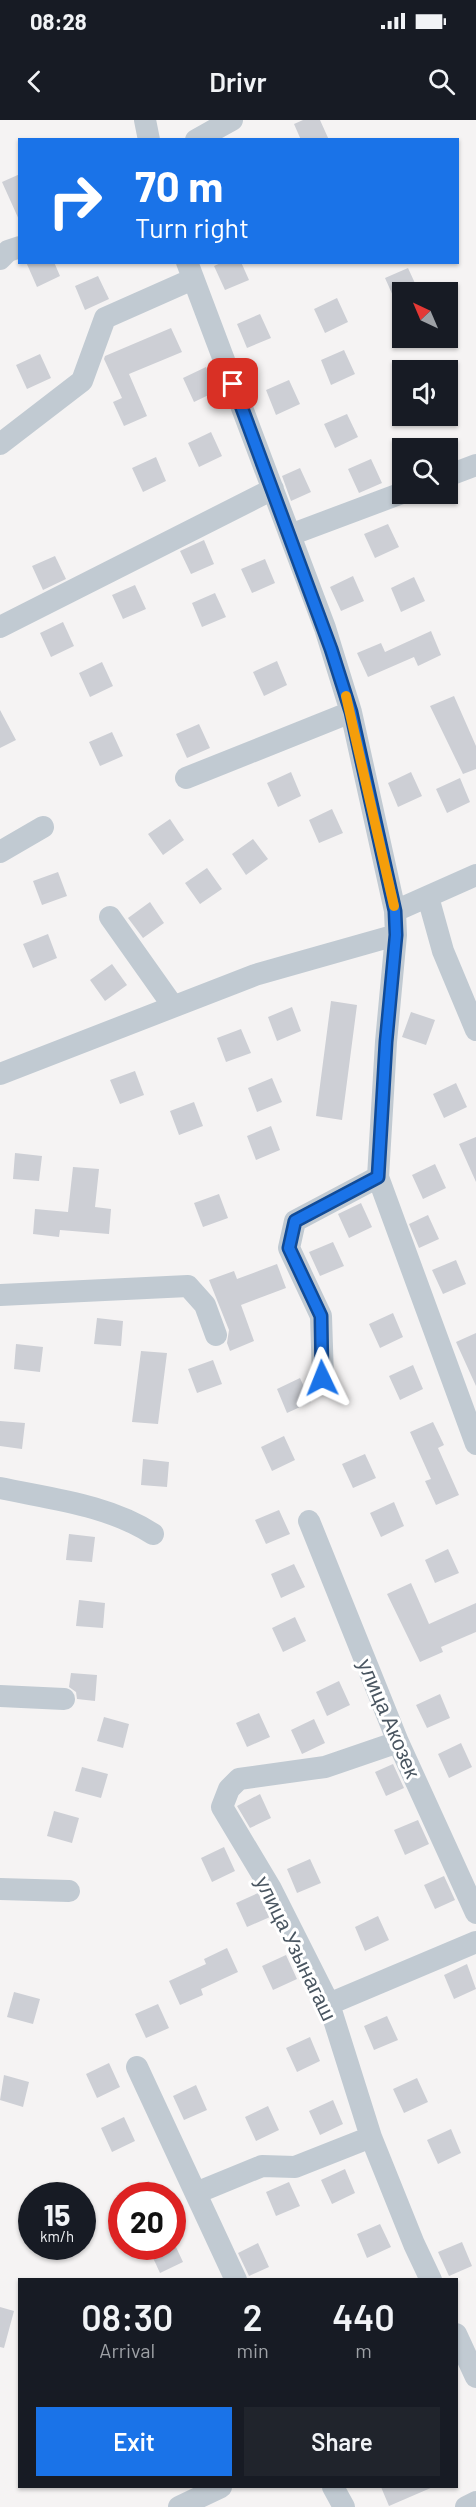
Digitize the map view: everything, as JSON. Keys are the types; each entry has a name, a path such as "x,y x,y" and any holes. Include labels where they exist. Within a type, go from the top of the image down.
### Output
{"street":[{"path":"146,120 149,138"},
{"path":"200,138 232,120"},
{"path":"0,259 18,248"},
{"path":"0,444 82,381 105,318 190,271 325,628 351,712 395,911 396,935 386,1042 378,1177 476,1444"},
{"path":"458,472 476,465"},
{"path":"0,627 273,489"},
{"path":"290,535 392,497"},
{"path":"186,778 351,712"},
{"path":"0,852 43,827"},
{"path":"395,911 476,875"},
{"path":"428,897 443,951 476,1030"},
{"path":"110,916 173,1006"},
{"path":"0,1074 255,975 396,935"},
{"path":"322,1378 321,1316 289,1248 295,1221 378,1177"},
{"path":"0,1295 188,1286 205,1305 216,1335"},
{"path":"0,1488 94,1507 140,1526 153,1534"},
{"name":"улица Акозек","path":"309,1521 398,1742 476,1913"},
{"path":"0,1696 64,1699"},
{"name":"улица Узынагаш","path":"398,1742 325,1767 239,1779 229,1789 222,1807 271,1889 329,2004 371,2137 430,2278"},
{"path":"0,1889 69,1891"},
{"path":"329,2004 476,1942"},
{"path":"137,2067 235,2278"},
{"path":"196,2193 262,2166 295,2167 371,2137"},
{"path":"458,2338 476,2376"},
{"path":"179,2507 219,2488"},
{"path":"334,2488 344,2507"},
{"path":"466,2507 476,2502"}],"building":[{"path":"303,120 320,120 328,138 300,138 294,124"},
{"path":"18,175 18,218 2,182"},
{"path":"27,264 55,264 60,276 37,287"},
{"path":"242,264 249,280 225,290 214,266"},
{"path":"408,268 414,282 392,282 392,294 385,278"},
{"path":"98,276 109,299 85,310 75,286"},
{"path":"337,298 348,322 325,333 314,309"},
{"path":"260,314 271,338 247,348 237,324"},
{"path":"171,328 182,352 129,374 147,416 124,426 113,402 122,398 104,359 105,356"},
{"path":"344,350 355,374 331,385 321,360"},
{"path":"40,354 51,378 27,389 16,365"},
{"path":"206,367 217,391 194,402 183,378"},
{"path":"289,380 300,404 276,415 266,390"},
{"path":"347,414 358,437 335,448 324,424"},
{"path":"211,432 222,456 199,467 188,443"},
{"path":"156,457 166,481 143,492 132,468"},
{"path":"371,459 382,483 359,493 348,469"},
{"path":"300,468 311,492 291,501 282,476"},
{"path":"388,524 399,547 375,558 364,534"},
{"path":"204,540 214,564 191,574 180,551"},
{"path":"55,556 66,579 43,590 32,566"},
{"path":"265,559 275,583 252,593 241,569"},
{"path":"353,576 364,601 341,611 330,587"},
{"path":"414,577 425,601 401,612 391,588"},
{"path":"135,585 146,609 123,619 112,595"},
{"path":"215,593 226,617 202,627 192,603"},
{"path":"63,622 74,646 51,657 40,633"},
{"path":"431,631 441,655 418,666 414,657 368,677 357,653 381,643 385,652"},
{"path":"277,661 287,685 264,696 253,672"},
{"path":"102,662 113,686 90,697 79,673"},
{"path":"454,696 476,746 476,769 463,774 430,706"},
{"path":"0,710 16,740 0,748"},
{"path":"199,724 210,748 187,758 176,734"},
{"path":"112,732 123,756 100,766 89,742"},
{"path":"291,772 301,796 278,807 267,783"},
{"path":"411,772 422,796 398,807 388,783"},
{"path":"460,778 470,802 447,813 436,789"},
{"path":"332,809 343,833 319,843 309,820"},
{"path":"170,819 184,840 163,855 148,834"},
{"path":"253,839 268,859 246,875 232,854"},
{"path":"207,868 222,889 200,904 185,883"},
{"path":"58,872 67,896 42,905 33,881"},
{"path":"150,902 164,923 143,938 128,918"},
{"path":"48,934 57,958 33,968 23,944"},
{"path":"112,964 127,985 105,1001 90,980"},
{"path":"331,1001 357,1005 342,1120 316,1116"},
{"path":"292,1007 301,1031 277,1041 268,1017"},
{"path":"411,1012 435,1020 426,1045 402,1037"},
{"path":"241,1029 251,1053 226,1062 217,1038"},
{"path":"135,1071 144,1095 120,1104 110,1080"},
{"path":"272,1078 282,1102 257,1112 248,1088"},
{"path":"456,1083 467,1107 444,1118 433,1094"},
{"path":"194,1102 203,1126 179,1135 170,1111"},
{"path":"271,1126 280,1150 256,1160 247,1136"},
{"path":"476,1137 476,1182 459,1144"},
{"path":"15,1153 42,1156 39,1181 13,1179"},
{"path":"435,1164 446,1188 423,1199 412,1175"},
{"path":"73,1167 99,1169 95,1207 111,1209 109,1234 60,1230 59,1237 33,1234 35,1209 68,1212"},
{"path":"219,1194 228,1218 203,1227 194,1203"},
{"path":"361,1203 372,1227 349,1238 338,1214"},
{"path":"428,1215 439,1239 419,1248 409,1224"},
{"path":"333,1242 344,1266 320,1276 309,1252"},
{"path":"456,1260 466,1284 443,1294 432,1270"},
{"path":"277,1264 286,1288 241,1305 254,1341 230,1351 227,1343 229,1330 209,1280 234,1271 237,1279"},
{"path":"393,1313 403,1337 380,1348 369,1324"},
{"path":"97,1318 123,1321 121,1346 94,1344"},
{"path":"476,1333 476,1386 456,1342"},
{"path":"16,1344 43,1347 40,1372 14,1369"},
{"path":"141,1351 167,1353 158,1424 132,1422"},
{"path":"213,1360 222,1384 197,1393 188,1369"},
{"path":"413,1365 423,1389 400,1400 389,1376"},
{"path":"300,1378 311,1402 287,1413 277,1389"},
{"path":"0,1421 25,1423 22,1449 0,1446"},
{"path":"433,1422 444,1445 438,1448 459,1495 436,1505 425,1481 431,1479 410,1432"},
{"path":"284,1436 295,1460 272,1471 261,1447"},
{"path":"365,1454 376,1478 353,1488 342,1464"},
{"path":"143,1459 169,1462 167,1487 141,1485"},
{"path":"394,1502 404,1526 381,1537 370,1513"},
{"path":"279,1510 290,1534 266,1544 255,1520"},
{"path":"69,1534 95,1537 92,1562 66,1560"},
{"path":"448,1549 459,1573 435,1583 425,1560"},
{"path":"294,1564 305,1587 281,1598 271,1574"},
{"path":"411,1583 429,1624 476,1603 476,1632 441,1647 443,1652 420,1662 387,1594"},
{"path":"79,1600 105,1603 103,1628 76,1626"},
{"path":"295,1617 306,1641 283,1652 272,1628"},
{"path":"71,1673 97,1675 95,1701 77,1699 76,1692 69,1687"},
{"path":"339,1681 350,1705 327,1716 316,1692"},
{"path":"440,1694 450,1718 427,1728 416,1705"},
{"path":"259,1713 270,1737 247,1747 236,1723"},
{"path":"104,1717 129,1724 123,1748 97,1741"},
{"path":"314,1719 325,1743 302,1754 291,1730"},
{"path":"461,1743 472,1767 449,1778 438,1754"},
{"path":"393,1764 404,1788 386,1796 375,1772"},
{"path":"82,1767 108,1774 101,1798 75,1791"},
{"path":"260,1794 271,1818 250,1828 237,1806"},
{"path":"54,1811 79,1818 72,1843 47,1836"},
{"path":"418,1820 429,1844 405,1855 394,1830"},
{"path":"224,1847 235,1871 212,1882 201,1858"},
{"path":"310,1859 321,1883 297,1893 287,1869"},
{"path":"444,1876 455,1900 435,1909 424,1885"},
{"path":"258,1893 270,1917 247,1927 236,1903"},
{"path":"378,1916 389,1940 365,1951 355,1927"},
{"path":"227,1948 238,1972 201,1989 203,1995 180,2005 169,1981 206,1964 204,1959"},
{"path":"286,1955 297,1979 273,1990 262,1966"},
{"path":"467,1964 476,1989 454,1999 444,1975"},
{"path":"14,1992 40,1999 33,2024 7,2017"},
{"path":"158,2004 169,2028 146,2038 135,2014"},
{"path":"387,2016 398,2040 374,2050 364,2026"},
{"path":"310,2037 320,2061 297,2072 286,2048"},
{"path":"109,2063 120,2087 97,2098 86,2074"},
{"path":"4,2075 29,2082 23,2107 0,2100"},
{"path":"417,2078 428,2102 404,2113 393,2089"},
{"path":"196,2085 207,2110 184,2120 173,2096"},
{"path":"333,2100 343,2124 320,2135 309,2111"},
{"path":"268,2106 279,2130 256,2141 245,2117"},
{"path":"124,2117 135,2141 112,2152 101,2128"},
{"path":"451,2129 461,2153 438,2164 427,2140"},
{"path":"345,2169 355,2193 332,2204 321,2180"},
{"path":"289,2182 300,2206 276,2216 266,2192"},
{"path":"380,2224 391,2247 367,2258 357,2234"},
{"path":"462,2242 472,2266 449,2276 438,2252"},
{"path":"258,2243 269,2267 249,2276 238,2253"},
{"path":"154,2260 182,2260 183,2262 160,2273"},
{"path":"0,2307 14,2311 4,2348 0,2347"},
{"path":"381,2488 431,2488 389,2506"}],"slow traffic":[{"path":"346,696 394,906"}],"route":[{"path":"233,384 325,628 351,712 395,911 396,935 386,1042 378,1177 295,1221 289,1248 321,1316 322,1378"}]}
